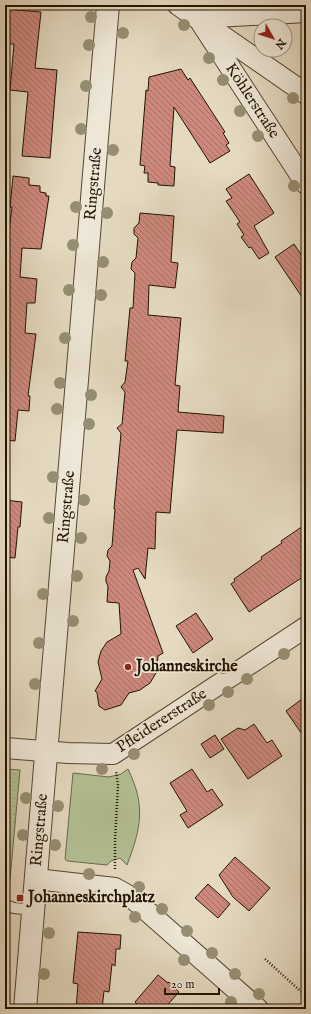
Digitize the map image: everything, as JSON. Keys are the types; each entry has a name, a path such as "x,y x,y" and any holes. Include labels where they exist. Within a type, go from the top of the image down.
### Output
{"street":[{"name":"Ringstraße","path":"25,1009 108,5"},
{"path":"178,5 306,94"},
{"path":"198,18 306,12"},
{"name":"Köhlerstraße","path":"198,18 306,184"},
{"name":"Pfleidererstraße","path":"5,748 68,754 113,754 306,626"},
{"path":"36,879 115,888 131,897 258,1009"}],"lane":[{"path":"5,905 14,908 33,910"}],"path":[{"path":"113,754 118,785 115,870"},
{"path":"265,959 306,996"}],"green space":[{"path":"5,769 20,770 8,901 5,900"},
{"path":"128,769 134,782 137,794 140,817 136,840 127,865 120,858 111,861 107,865 67,861 65,859 73,773 109,777 121,774"}],"building":[{"path":"5,9 41,12 35,68 57,70 50,158 22,156 28,92 10,90 14,44 5,44"},
{"path":"181,69 188,80 190,78 225,132 223,133 229,143 226,145 230,151 210,163 174,107 170,166 175,167 174,186 158,185 158,183 148,182 148,173 144,173 145,166 140,165 146,90 148,91 149,77"},
{"path":"249,174 274,213 254,226 269,253 259,259 251,247 249,248 241,237 244,235 237,224 240,222 226,201 232,198 226,189"},
{"path":"13,176 29,178 29,185 40,186 40,192 46,193 46,196 49,196 41,249 22,248 20,277 37,279 35,303 27,303 25,333 36,334 28,396 30,396 29,411 18,410 15,441 5,440 5,263 12,207 10,207"},
{"path":"140,213 174,216 171,262 178,263 175,288 149,285 148,315 181,318 175,385 180,386 178,412 224,416 223,433 177,430 170,513 156,512 155,549 148,548 145,579 138,568 133,570 163,653 158,656 156,673 150,683 140,690 129,693 121,705 105,710 99,706 97,693 95,691 102,679 98,662 101,651 107,642 121,634 119,603 107,602 108,586 106,577 109,571 110,561 107,556 108,550 112,546 121,433 117,428 122,424 125,392 121,387 125,382 128,361 125,361 130,308 133,308 135,273 131,269 132,262 136,258 138,238 134,234 134,228 139,223"},
{"path":"294,244 306,262 306,303 275,257"},
{"path":"5,500 22,502 15,558 5,557"},
{"path":"306,524 306,575 249,612 231,584 235,581 234,579 262,559 261,557 282,543 281,541"},
{"path":"196,613 213,639 193,653 176,626"},
{"path":"306,696 306,740 286,711"},
{"path":"254,724 267,743 272,740 282,756 248,779 221,739 238,728 245,730"},
{"path":"215,735 224,749 210,758 201,744"},
{"path":"192,769 207,792 212,789 223,805 188,828 180,815 187,811 170,783"},
{"path":"235,857 270,888 249,911 233,897 219,875"},
{"path":"208,884 230,904 218,918 195,898"},
{"path":"78,932 121,935 120,949 116,949 115,966 112,964 109,992 104,991 102,1009 76,1009 78,984 73,983"},
{"path":"158,975 168,983 169,982 179,992 164,1009 142,1009 135,1002"}],"place":[{"name":"Johanneskirche","path":"128,667"},
{"name":"Johanneskirchplatz","path":"20,898"}]}
